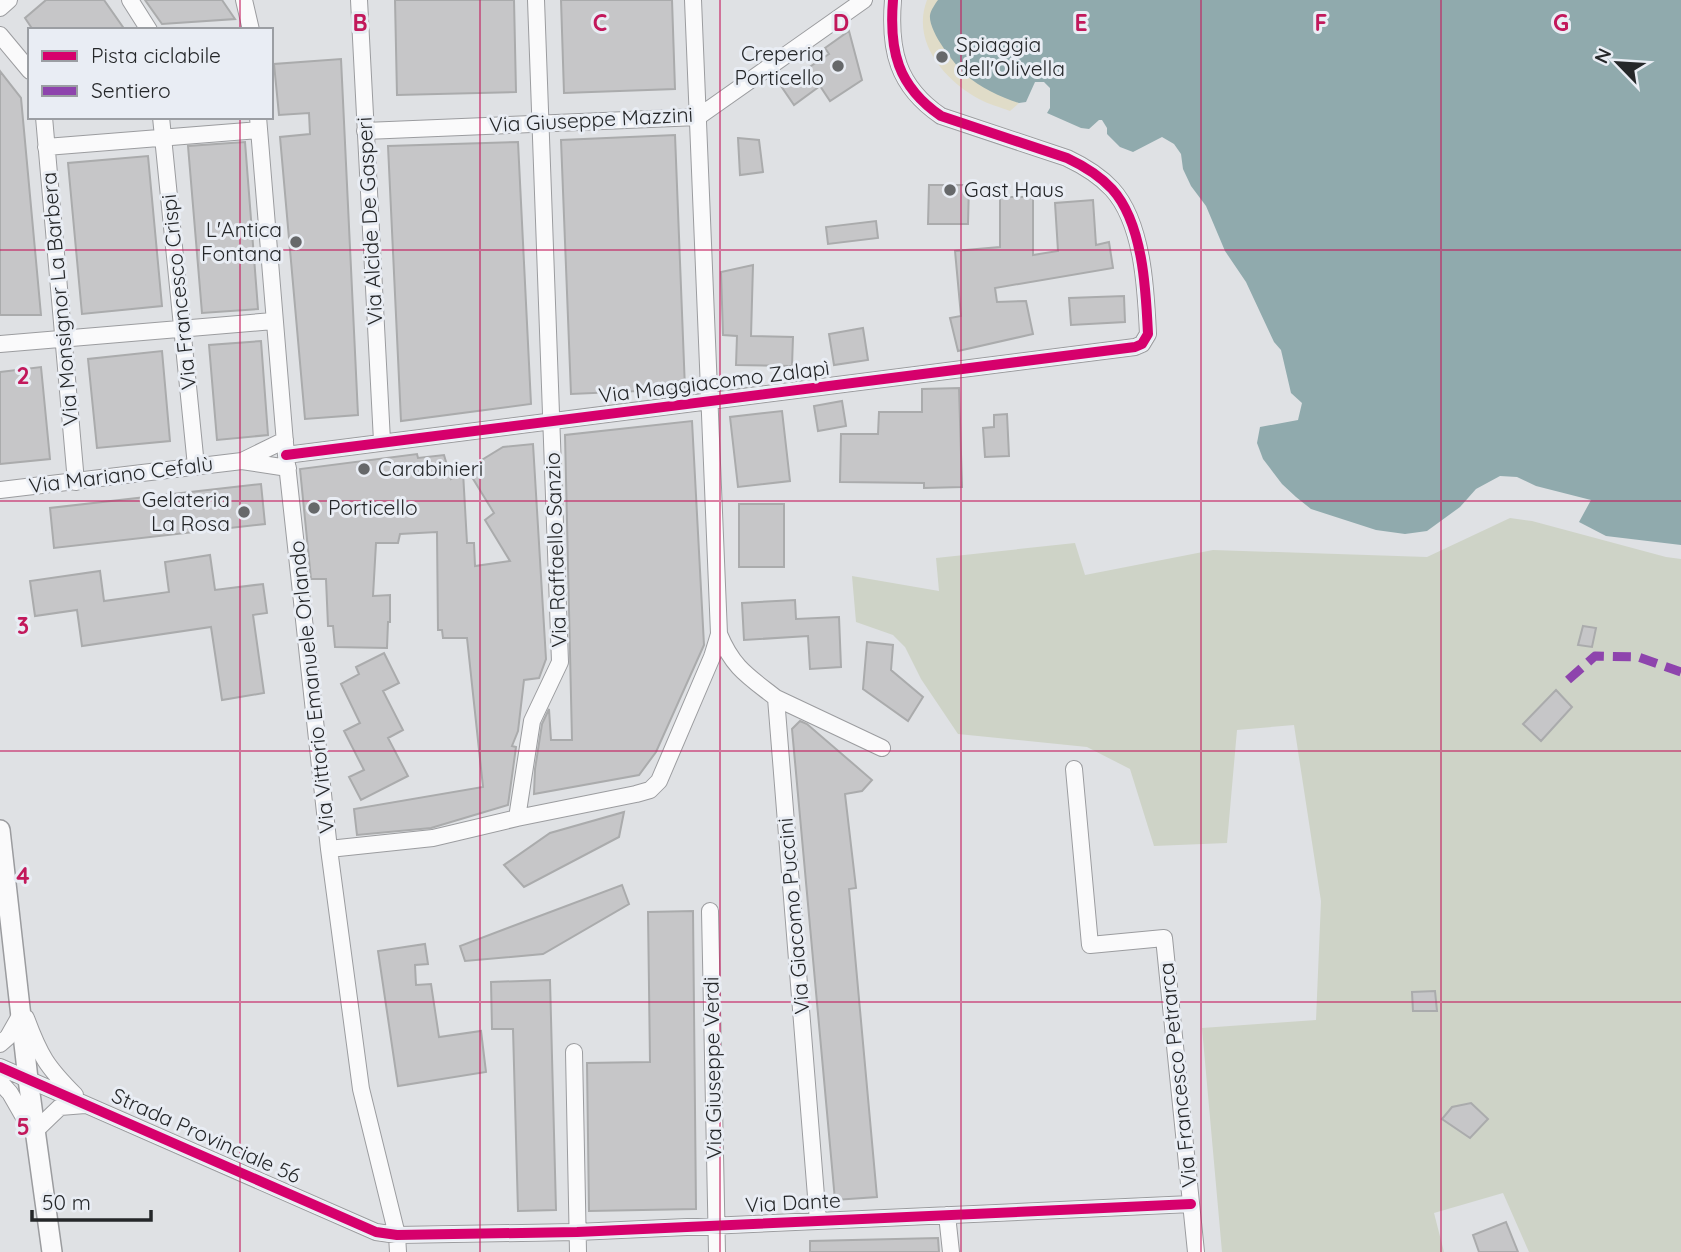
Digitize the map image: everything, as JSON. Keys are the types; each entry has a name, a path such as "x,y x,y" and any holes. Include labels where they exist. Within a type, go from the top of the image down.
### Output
{"street":[{"path":"0,8 9,0"},
{"path":"130,0 148,28"},
{"path":"236,0 247,21"},
{"name":"Via Alcide De Gasperi","path":"359,0 382,441"},
{"name":"Via Raffaello Sanzio","path":"517,818 532,721 560,662 536,0"},
{"path":"329,849 433,838 636,794 650,790 659,781 712,657 719,634 693,0"},
{"name":"Via Giuseppe Mazzini","path":"365,131 698,117 864,0"},
{"name":"Via Maggiacomo Zalapì","path":"286,454 1135,347 1145,342 1148,334 1142,261 1128,216 1112,189 1086,168 1067,158 940,116 917,96 901,71 891,42 893,0"},
{"path":"0,35 28,69"},
{"name":"Via Monsignor La Barbera","path":"44,119 76,482"},
{"name":"Via Francesco Crispi","path":"162,119 197,466"},
{"path":"46,147 164,138 258,124"},
{"name":"Via Vittorio Emanuele Orlando","path":"258,124 286,454 329,849 361,1089 397,1235 398,1252"},
{"path":"0,344 274,321"},
{"name":"Via Mariano Cefalù","path":"242,460 286,454"},
{"name":"Via Mariano Cefalù","path":"0,490 286,454"},
{"path":"719,634 727,654 738,668 776,698 882,748"},
{"name":"Via Giacomo Puccini","path":"776,698 818,1221"},
{"name":"Via Francesco Petrarca","path":"1074,769 1090,945 1164,938 1196,1252"},
{"path":"0,830 28,1079 52,1252"},
{"name":"Via Giuseppe Verdi","path":"710,911 718,1252"},
{"path":"0,1044 8,1037 21,1008"},
{"path":"21,1008 37,1048 49,1069 85,1103"},
{"path":"574,1052 578,1252"},
{"name":"Strada Provinciale 56","path":"0,1067 376,1232 397,1235"},
{"path":"0,1082 10,1093 36,1136"},
{"name":"Strada Provinciale 56","path":"36,1136 60,1107 85,1103"},
{"name":"Via Dante","path":"397,1235 577,1232 1191,1204"},
{"path":"947,1215 951,1252"}],"shaded area":[{"path":"1510,518 1532,521 1681,559 1681,1252 1529,1252 1503,1193 1434,1213 1444,1252 1222,1252 1202,1028 1316,1020 1321,901 1294,725 1237,730 1227,843 1154,846 1130,769 1087,747 958,734 921,679 905,647 893,635 856,622 852,576 939,591 936,558 1075,543 1085,575 1213,550 1427,557"}],"sand":[{"name":"Spiaggia dell'Olivella","path":"927,0 938,0 949,40 960,66 981,85 1019,103 1010,111 966,91 934,58 923,30"}],"water":[{"path":"938,0 1681,0 1681,545 1606,536 1579,522 1591,500 1536,486 1517,477 1500,476 1476,489 1460,507 1427,531 1405,534 1376,530 1311,509 1282,484 1263,459 1257,443 1260,427 1298,420 1302,403 1291,393 1281,350 1274,342 1246,282 1225,251 1206,206 1191,186 1183,169 1181,154 1174,144 1162,137 1133,152 1120,147 1107,134 1102,120 1089,129 1081,128 1047,113 1050,108 1050,88 1044,82 1035,82 1026,102 1019,103 984,88 961,70 937,38 930,15"}],"building":[{"path":"46,0 104,0 124,28 32,28 25,18"},
{"path":"145,0 222,0 235,19 162,24"},
{"path":"395,0 514,0 516,92 397,95"},
{"path":"561,0 672,0 675,89 564,93"},
{"name":"Creperia Porticello","path":"849,31 862,80 830,101 820,86 794,105 781,86 829,54 825,48"},
{"path":"341,59 358,415 305,419 280,137 310,134 309,113 279,115 274,64"},
{"path":"0,71 21,98 41,315 0,315"},
{"path":"675,135 685,389 571,394 561,140"},
{"path":"738,138 759,140 763,172 740,175"},
{"path":"245,142 258,309 202,313 188,146"},
{"path":"518,142 531,404 401,421 388,146"},
{"path":"148,156 162,306 82,314 68,163"},
{"path":"929,185 969,185 968,224 928,224"},
{"path":"1000,197 1033,197 1033,255 1058,251 1055,203 1093,200 1096,245 1109,242 1113,268 995,288 997,302 1026,301 1033,334 958,351 950,318 961,316 955,251 1000,247"},
{"path":"876,221 878,238 828,244 826,227"},
{"path":"753,265 751,336 793,337 792,366 736,365 737,336 723,335 721,272"},
{"path":"1124,296 1125,322 1071,325 1069,298"},
{"path":"863,328 868,360 834,365 829,334"},
{"path":"261,341 268,435 217,440 209,345"},
{"path":"162,351 170,441 97,448 88,359"},
{"path":"41,367 50,459 0,464 0,372"},
{"path":"959,388 962,487 924,488 924,483 840,482 841,434 878,434 879,412 922,412 922,389"},
{"path":"842,401 846,426 818,431 814,406"},
{"path":"782,411 790,481 738,487 730,417"},
{"path":"1007,414 1009,456 985,457 983,428 994,427 994,415"},
{"path":"692,421 704,645 656,752 639,775 534,794 542,724 549,709 551,740 572,740 565,435"},
{"path":"533,444 546,659 539,678 524,680 518,731 512,746 516,747 508,805 431,828 357,835 354,809 483,787 467,638 443,638 442,630 438,630 437,532 400,534 398,543 376,543 373,596 390,595 387,648 335,647 333,626 328,626 326,579 311,579 300,469 417,454 418,458 444,455 451,479 463,472 467,543 474,543 475,566 510,561 485,520 494,513 467,469 503,447"},
{"path":"261,484 265,524 54,548 50,508"},
{"path":"739,504 784,504 784,567 739,567"},
{"path":"210,555 215,590 263,584 267,613 253,615 264,693 222,700 211,627 82,646 77,610 35,616 30,581 100,571 104,601 169,592 165,562"},
{"path":"795,600 796,619 839,617 841,667 810,669 808,636 744,640 742,603"},
{"path":"1583,626 1596,628 1592,647 1578,645"},
{"path":"867,642 893,645 891,670 923,697 908,721 863,689"},
{"path":"384,653 399,683 383,691 403,730 388,738 408,776 361,800 349,777 364,770 344,731 360,723 341,684 359,674 356,667"},
{"path":"1556,690 1572,707 1541,741 1523,724"},
{"path":"800,721 807,724 872,780 862,791 845,794 856,888 849,889 877,1197 835,1200 792,729"},
{"path":"624,812 619,837 524,887 504,865 550,833"},
{"path":"622,885 629,904 543,954 465,961 460,946"},
{"path":"693,911 696,1209 589,1211 587,1063 650,1062 648,912"},
{"path":"425,944 428,964 415,965 416,985 431,984 439,1037 481,1031 486,1072 398,1086 378,951"},
{"path":"550,980 556,1210 518,1211 513,1029 492,1029 491,982"},
{"path":"1435,991 1437,1011 1413,1011 1412,992"},
{"path":"1471,1103 1488,1119 1470,1138 1442,1119 1452,1107"},
{"path":"1506,1222 1518,1252 1479,1252 1473,1235"},
{"path":"938,1238 939,1252 810,1252 810,1241"}],"marked path":[{"path":"1568,680 1595,656 1638,657 1681,672"}],"cycle path":[{"path":"286,455 1142,344 1148,334 1141,258 1130,220 1112,189 1091,171 1067,158 941,116 926,104 914,92 899,66 893,35 893,0"},
{"path":"0,1067 376,1232 397,1235 577,1232 1191,1204"}],"place":[{"name":"Spiaggia dell'Olivella","path":"942,57"},
{"name":"Creperia Porticello","path":"838,66"},
{"name":"Gast Haus","path":"950,190"},
{"name":"L'Antica Fontana","path":"296,242"},
{"name":"Carabinieri","path":"364,469"},
{"name":"Porticello","path":"314,508"},
{"name":"Gelateria La Rosa","path":"244,512"}]}
